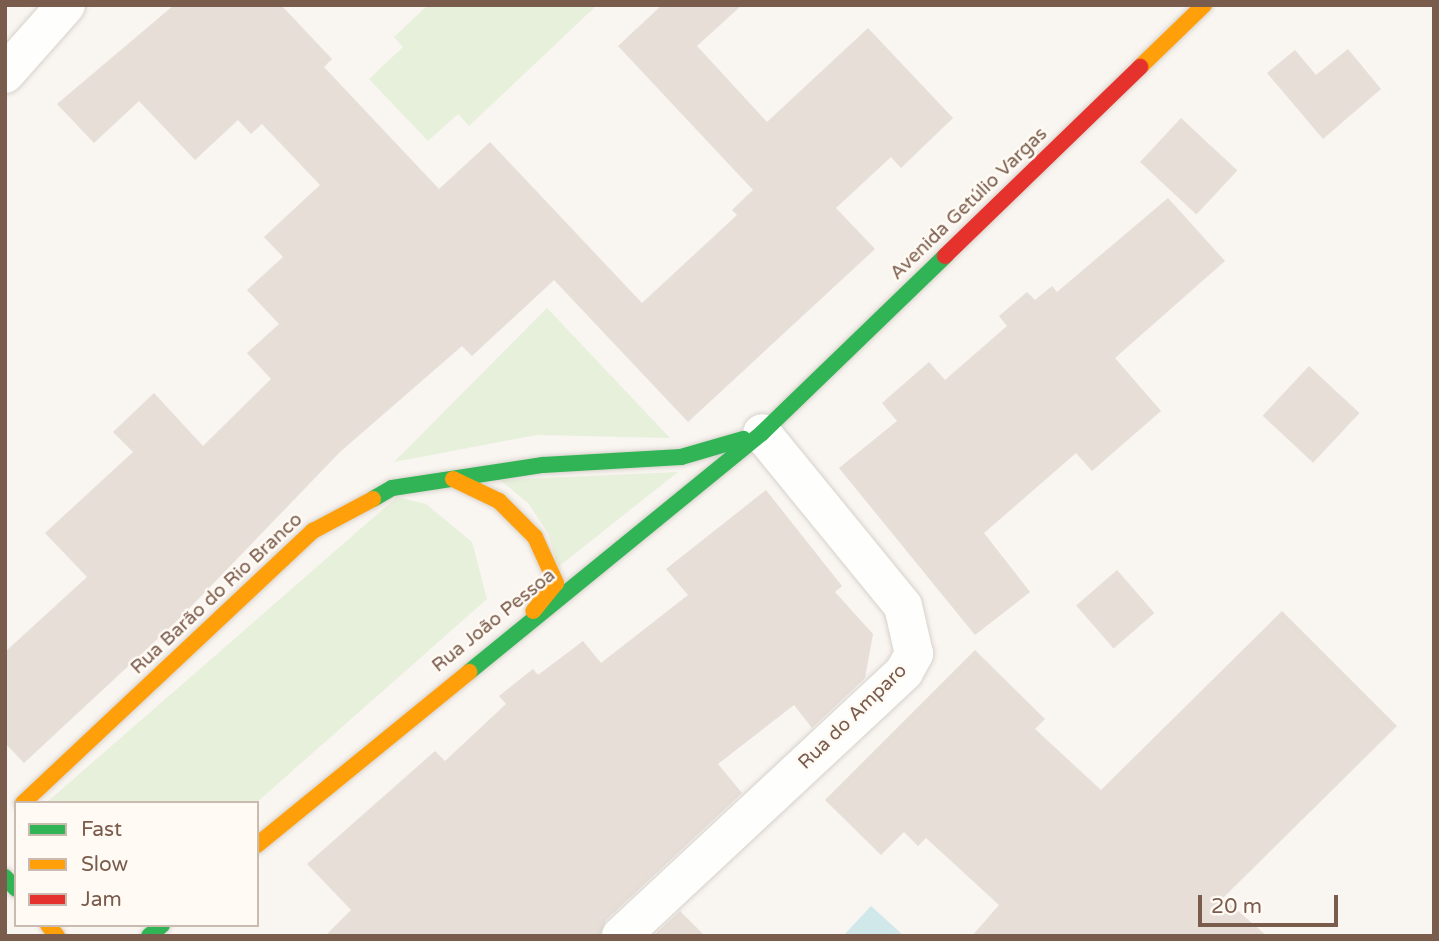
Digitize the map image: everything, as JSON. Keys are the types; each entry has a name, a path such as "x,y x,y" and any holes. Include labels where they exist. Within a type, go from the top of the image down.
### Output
{"main road":[{"name":"Avenida Getúlio Vargas","path":"762,433 1204,5"},
{"name":"Rua Barão do Rio Branco","path":"25,801 313,531 391,488 543,465 681,457 762,433"},
{"name":"Rua João Pessoa","path":"259,843 525,621 762,433"},
{"path":"453,479 499,501 535,537 556,583 525,621"}],"street":[{"path":"5,74 66,5"},
{"name":"Rua do Amparo","path":"621,936 904,672 914,654 903,606 762,433"}],"green space":[{"path":"428,5 597,5 469,126 458,114 428,141 369,79 403,47 394,37"},
{"path":"547,308 670,438 537,435 394,462"},
{"path":"678,472 558,567 548,533 528,503 500,480"},
{"path":"397,497 426,504 472,542 487,599 258,801 48,801"}],"water":[{"path":"871,906 904,936 843,936"}],"building":[{"path":"174,5 281,5 332,59 324,67 439,189 490,142 642,303 737,215 732,210 753,190 618,46 662,5 742,5 697,46 767,122 868,28 953,118 901,168 891,157 836,208 875,249 688,422 554,280 472,356 462,346 340,452 180,618 24,763 5,743 5,652 87,577 45,533 133,452 113,432 154,393 203,446 271,379 247,353 279,324 247,290 283,257 264,237 320,185 262,124 251,134 238,120 195,160 139,101 94,143 57,104"},
{"path":"1348,49 1381,89 1323,139 1267,73 1295,50 1316,75"},
{"path":"1181,118 1237,171 1196,214 1140,162"},
{"path":"1168,198 1225,261 1115,358 1161,411 1092,471 1076,453 984,533 1030,592 975,635 839,468 897,421 882,403 929,362 945,380 1007,326 999,316 1027,292 1035,300 1052,286 1057,292"},
{"path":"1309,366 1359,413 1313,463 1263,416"},
{"path":"766,490 842,586 835,592 873,634 865,678 812,728 794,705 718,764 742,793 606,920 600,936 325,936 351,910 307,864 435,751 445,761 506,704 499,696 533,669 538,675 583,641 601,663 688,595 666,569"},
{"path":"1117,570 1154,613 1114,648 1076,605"},
{"path":"1282,611 1397,726 1223,898 1267,936 972,936 999,905 926,838 918,846 904,832 881,855 825,800 975,650 1045,719 1035,729 1101,790"},
{"path":"680,911 705,936 653,936"}],"traffic: fast":[{"path":"469,672 762,433 945,256"},
{"path":"373,499 392,488 543,465 681,457 743,439"},
{"path":"5,877 14,887"},
{"path":"149,936 160,927"}],"traffic: slow":[{"path":"1140,67 1204,5"},
{"path":"453,479 499,501 535,537 556,583 533,611"},
{"path":"25,801 313,531 373,499"},
{"path":"259,843 469,672"},
{"path":"50,927 57,936"}],"traffic: jam":[{"path":"945,256 1140,67"}]}
